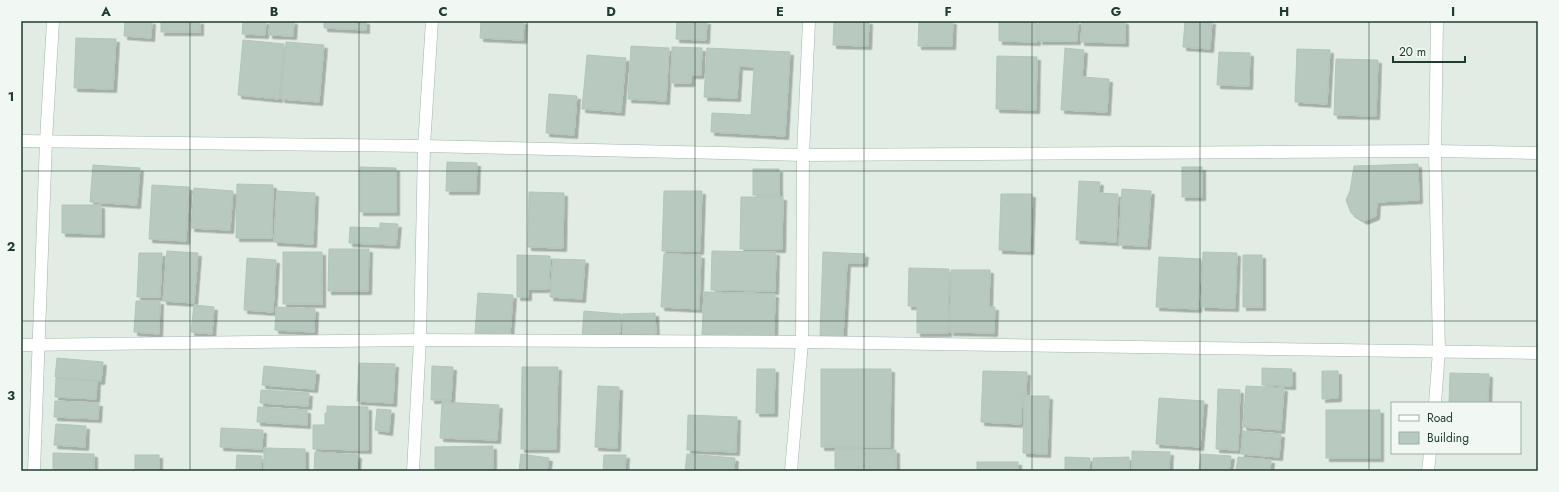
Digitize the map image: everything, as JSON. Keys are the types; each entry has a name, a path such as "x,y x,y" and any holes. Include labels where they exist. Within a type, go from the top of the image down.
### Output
{"street":[{"path":"34,471 46,141 53,21"},
{"path":"413,471 420,340 424,146 432,21"},
{"path":"791,471 802,342 803,155 809,21"},
{"path":"1434,402 1439,351 1435,151 1437,21"},
{"path":"21,141 424,146 803,155 1435,151 1538,153"},
{"path":"21,345 420,340 802,342 1538,353"},
{"path":"1428,471 1430,454"}],"building":[{"path":"125,21 152,21 151,38 124,36"},
{"path":"161,21 200,21 200,32 161,32"},
{"path":"243,21 266,21 265,35 242,34"},
{"path":"270,21 294,21 293,36 269,35"},
{"path":"324,21 366,21 366,30 324,28"},
{"path":"481,21 524,21 523,40 480,38"},
{"path":"677,21 707,21 706,40 676,39"},
{"path":"834,21 869,21 868,46 833,45"},
{"path":"919,21 953,21 952,46 918,46"},
{"path":"999,21 1037,21 1037,42 999,41"},
{"path":"1039,21 1078,21 1077,41 1039,41"},
{"path":"1082,21 1125,21 1125,43 1081,42"},
{"path":"1185,21 1212,21 1210,49 1183,47"},
{"path":"76,38 116,39 113,89 74,88"},
{"path":"243,40 284,44 279,99 238,95"},
{"path":"286,42 324,45 319,102 281,99"},
{"path":"631,46 669,48 666,101 628,99"},
{"path":"672,47 702,48 701,75 691,75 691,83 671,83"},
{"path":"707,48 790,52 785,136 711,132 712,113 751,115 754,67 739,66 737,98 704,97"},
{"path":"1065,48 1084,50 1082,77 1109,79 1107,112 1061,110"},
{"path":"1297,49 1330,50 1327,104 1295,102"},
{"path":"1219,52 1250,53 1249,86 1217,85"},
{"path":"587,55 626,58 621,112 582,109"},
{"path":"997,56 1037,57 1036,110 996,109"},
{"path":"1336,59 1378,60 1376,116 1334,115"},
{"path":"549,94 577,96 574,135 546,133"},
{"path":"447,162 477,163 476,191 446,191"},
{"path":"1418,164 1419,200 1377,202 1376,216 1364,221 1351,213 1346,200 1350,191 1354,166"},
{"path":"93,165 140,168 137,205 90,202"},
{"path":"360,167 396,168 396,212 360,212"},
{"path":"1182,167 1202,167 1202,197 1182,197"},
{"path":"753,169 779,169 779,195 753,195"},
{"path":"1079,181 1100,182 1099,193 1118,194 1116,242 1076,240"},
{"path":"237,184 273,185 272,238 236,238"},
{"path":"152,185 189,187 186,241 149,239"},
{"path":"194,188 233,191 230,230 191,228"},
{"path":"1122,189 1151,191 1147,246 1119,245"},
{"path":"277,191 315,193 313,244 274,242"},
{"path":"664,191 702,191 700,251 662,251"},
{"path":"529,192 564,193 563,248 528,247"},
{"path":"1001,194 1032,194 1030,251 999,250"},
{"path":"741,197 783,197 782,249 740,249"},
{"path":"62,205 101,205 101,234 62,233"},
{"path":"380,223 398,224 396,245 349,243 350,227 380,228"},
{"path":"329,249 369,249 368,291 328,291"},
{"path":"167,251 198,253 194,303 163,301"},
{"path":"712,251 776,252 775,291 711,290"},
{"path":"283,252 322,252 322,304 283,304"},
{"path":"823,252 865,254 864,263 847,263 843,337 820,336"},
{"path":"1203,252 1237,253 1235,308 1201,307"},
{"path":"139,253 162,253 160,297 137,297"},
{"path":"664,254 701,255 699,309 661,307"},
{"path":"517,255 550,256 549,289 528,289 528,297 517,297"},
{"path":"1243,255 1262,255 1262,307 1243,307"},
{"path":"1159,257 1201,259 1198,309 1156,307"},
{"path":"247,258 276,260 273,312 244,310"},
{"path":"553,259 585,260 582,299 550,297"},
{"path":"909,268 949,269 948,333 917,333 917,306 908,306"},
{"path":"951,270 990,270 989,307 995,307 994,333 950,332"},
{"path":"704,292 775,294 774,337 702,335"},
{"path":"478,293 513,295 510,335 475,333"},
{"path":"136,301 160,301 159,334 134,332"},
{"path":"194,305 214,307 212,334 191,332"},
{"path":"276,307 315,309 314,332 275,330"},
{"path":"584,311 621,314 619,340 582,337"},
{"path":"655,313 656,334 623,335 622,314"},
{"path":"57,358 103,362 101,381 55,377"},
{"path":"359,363 395,364 393,403 357,401"},
{"path":"264,366 316,371 314,389 262,385"},
{"path":"432,366 453,367 451,400 431,400"},
{"path":"522,367 558,367 556,449 521,449"},
{"path":"1262,368 1292,369 1292,386 1262,385"},
{"path":"757,369 775,369 774,413 756,413"},
{"path":"821,369 891,369 890,447 821,447"},
{"path":"983,371 1027,372 1026,395 1022,395 1021,424 981,422"},
{"path":"1322,371 1338,371 1338,398 1322,399"},
{"path":"1450,373 1489,374 1488,402 1449,402"},
{"path":"56,378 97,381 96,399 55,397"},
{"path":"598,386 619,387 617,448 595,447"},
{"path":"1246,386 1284,388 1281,430 1243,427"},
{"path":"1218,389 1240,390 1238,450 1216,449"},
{"path":"261,390 309,393 308,406 260,403"},
{"path":"1024,396 1049,396 1047,454 1023,453"},
{"path":"1159,398 1204,401 1200,447 1156,444"},
{"path":"55,401 99,403 98,419 54,417"},
{"path":"442,402 499,405 497,440 440,438"},
{"path":"327,406 368,407 368,450 313,449 313,425 325,425 325,413 327,413"},
{"path":"258,407 307,410 307,425 257,422"},
{"path":"377,409 391,410 389,432 375,430"},
{"path":"1326,410 1380,410 1380,458 1326,458"},
{"path":"688,415 737,417 736,452 687,450"},
{"path":"56,424 86,426 85,447 54,445"},
{"path":"221,428 263,430 262,449 220,447"},
{"path":"1243,431 1281,434 1279,457 1241,454"},
{"path":"493,446 493,471 435,471 435,447"},
{"path":"264,448 305,449 305,471 264,471"},
{"path":"835,449 896,450 896,471 835,471"},
{"path":"1132,451 1170,452 1169,471 1132,471"},
{"path":"315,452 358,455 357,471 314,471"},
{"path":"53,453 94,454 94,471 53,471"},
{"path":"521,454 549,458 547,471 519,471"},
{"path":"687,454 735,458 734,471 685,471"},
{"path":"1201,454 1231,456 1229,471 1199,471"},
{"path":"135,455 159,455 159,471 135,471"},
{"path":"237,455 262,456 261,471 236,471"},
{"path":"604,455 626,455 625,471 603,471"},
{"path":"1065,457 1090,458 1089,471 1065,471"},
{"path":"1129,457 1129,471 1093,471 1093,458"},
{"path":"1238,457 1271,460 1270,471 1236,471"},
{"path":"977,462 1018,462 1018,471 977,471"}]}
